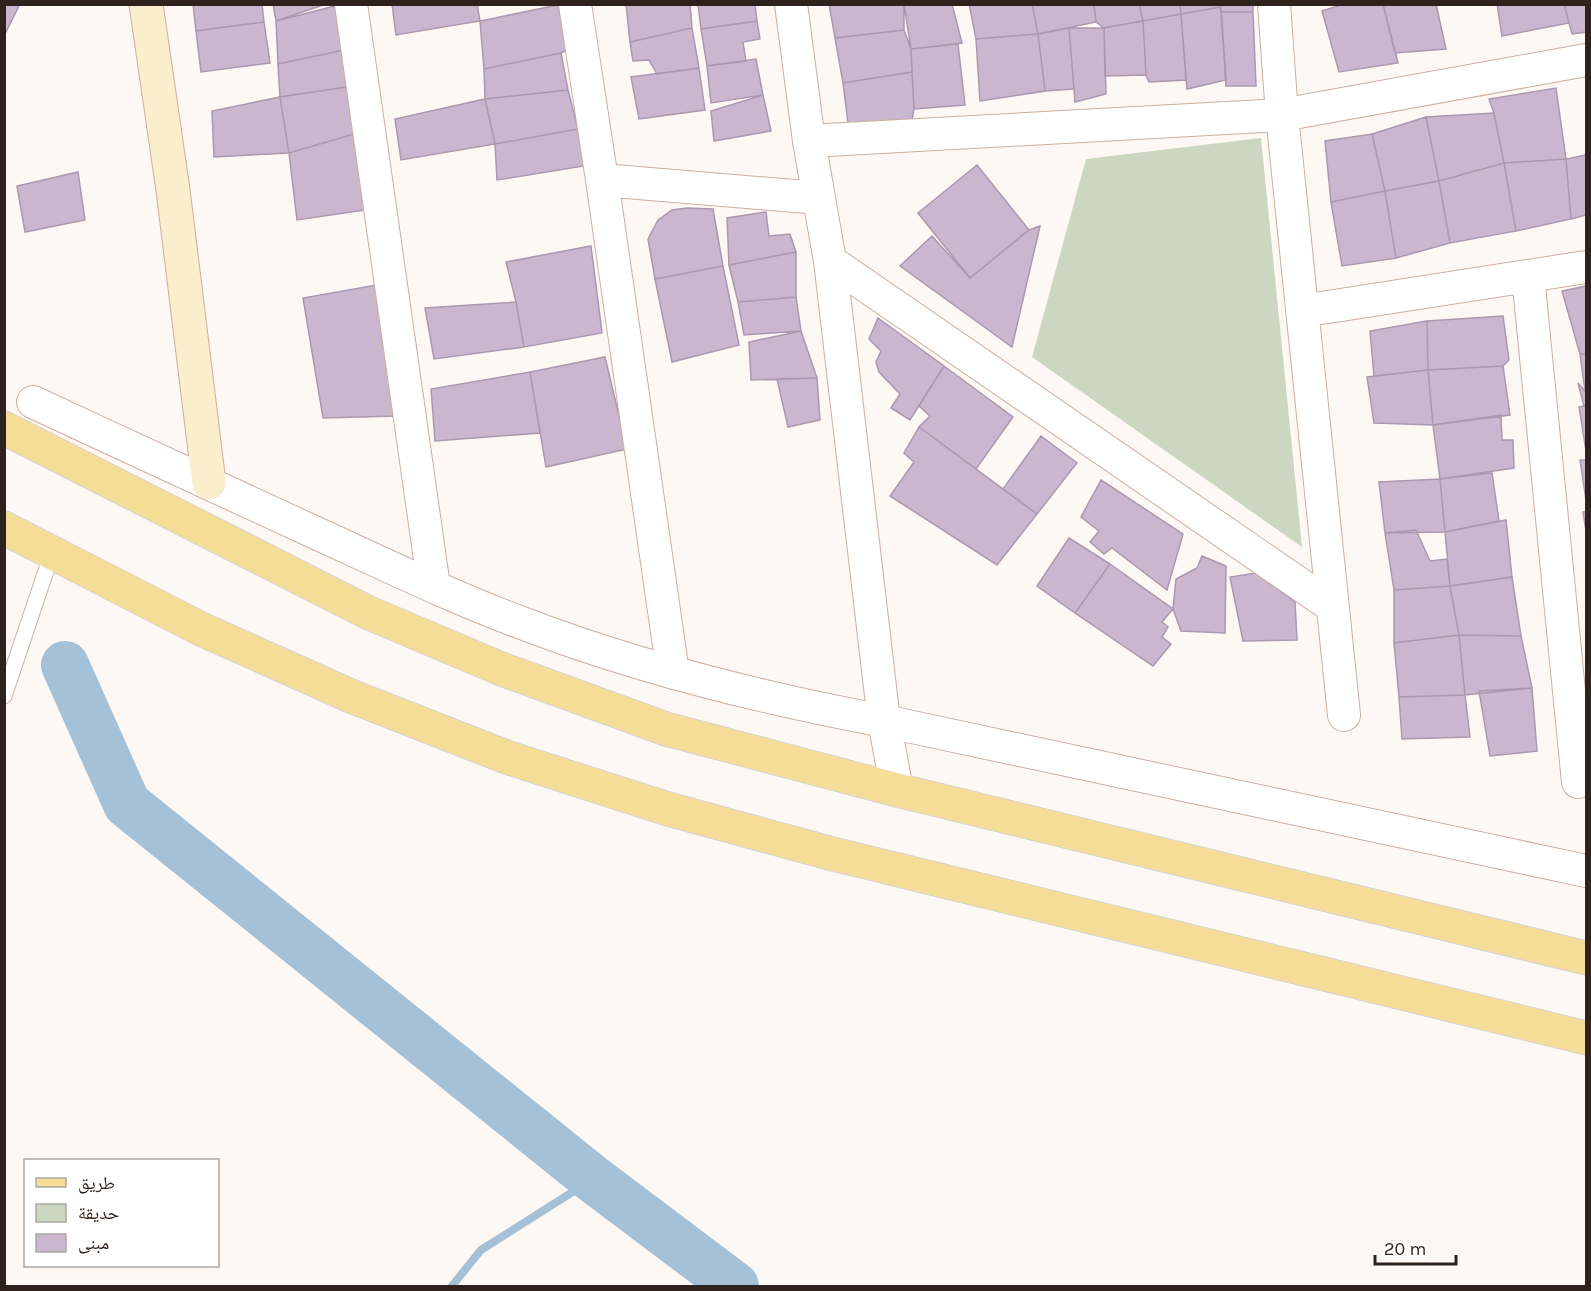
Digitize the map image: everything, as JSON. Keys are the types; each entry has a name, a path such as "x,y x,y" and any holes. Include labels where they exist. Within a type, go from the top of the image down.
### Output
{"main road":[{"path":"4,428 369,613 499,668 666,729 897,790 1587,958"},
{"path":"4,528 201,629 353,697 509,758 668,809 829,853 1587,1038"}],"street":[{"path":"146,4 173,190 209,483"},
{"path":"351,4 434,587"},
{"path":"574,4 602,180 673,673"},
{"path":"790,4 809,141 830,261 884,721 897,790"},
{"path":"1274,4 1282,115 1344,715"},
{"path":"809,141 1282,115 1587,60"},
{"path":"602,180 819,198"},
{"path":"830,261 1333,607"},
{"path":"1302,311 1587,267"},
{"path":"1528,276 1578,782"},
{"path":"33,402 434,587 531,627 673,673 782,701 1587,871"}],"lane":[{"path":"4,696 52,553"}],"green space":[{"path":"1261,138 1302,547 1032,357 1086,159"}],"building":[{"path":"4,4 20,4 6,32 4,32"},
{"path":"193,4 262,4 264,22 196,31"},
{"path":"273,4 326,4 276,21"},
{"path":"392,4 477,4 480,21 396,35"},
{"path":"626,4 690,4 692,28 630,42"},
{"path":"698,4 755,4 757,21 701,29"},
{"path":"829,4 904,4 904,30 835,38"},
{"path":"904,4 952,4 962,43 911,49"},
{"path":"969,4 1032,4 1038,34 976,39"},
{"path":"1032,4 1094,4 1096,22 1038,34"},
{"path":"1094,4 1139,4 1143,21 1104,28 1096,22"},
{"path":"1139,4 1180,4 1181,14 1143,21"},
{"path":"1180,4 1220,4 1221,7 1181,14"},
{"path":"1220,4 1253,4 1253,12 1221,12"},
{"path":"1344,4 1383,4 1398,63 1339,72 1322,11"},
{"path":"1383,4 1436,4 1446,49 1395,53"},
{"path":"1497,4 1564,4 1569,23 1502,36"},
{"path":"1564,4 1586,4 1586,32 1572,34"},
{"path":"558,5 569,49 561,53 484,69 480,21"},
{"path":"335,6 344,50 278,64 276,21"},
{"path":"1221,7 1226,80 1187,89 1181,14"},
{"path":"1221,12 1253,12 1256,86 1226,86"},
{"path":"1181,14 1186,80 1149,82 1146,75 1143,21"},
{"path":"757,21 760,39 743,42 746,61 707,66 701,29"},
{"path":"1143,21 1146,75 1105,76 1104,28"},
{"path":"264,22 270,63 201,72 196,31"},
{"path":"692,28 699,68 657,74 649,60 633,61 630,42"},
{"path":"1069,28 1074,89 1045,91 1038,34"},
{"path":"1069,28 1104,28 1106,94 1075,102"},
{"path":"904,30 911,49 912,72 843,83 835,38"},
{"path":"1038,34 1045,91 980,101 976,39"},
{"path":"958,44 965,105 914,109 911,49"},
{"path":"344,50 346,87 280,97 278,64"},
{"path":"561,53 568,90 485,99 484,69"},
{"path":"756,59 763,95 711,103 707,66"},
{"path":"699,68 705,110 639,119 631,77"},
{"path":"912,72 914,109 912,120 848,123 843,83"},
{"path":"346,87 361,132 289,153 280,97"},
{"path":"1556,88 1566,159 1504,163 1489,99"},
{"path":"568,90 578,129 495,144 485,99"},
{"path":"763,95 771,131 714,141 711,111"},
{"path":"280,97 289,153 214,157 212,111"},
{"path":"485,99 495,144 401,160 395,119"},
{"path":"1494,113 1504,163 1439,181 1426,117"},
{"path":"1426,117 1439,181 1385,191 1372,134"},
{"path":"578,129 584,166 497,180 495,144"},
{"path":"361,132 364,210 297,220 289,153"},
{"path":"1372,134 1385,191 1331,202 1325,141"},
{"path":"1586,155 1586,215 1571,219 1566,159"},
{"path":"1566,159 1571,219 1516,231 1504,163"},
{"path":"1504,163 1516,231 1450,243 1439,181"},
{"path":"977,165 1029,230 970,278 918,213"},
{"path":"78,172 85,220 25,232 17,186"},
{"path":"1439,181 1450,243 1396,258 1385,191"},
{"path":"1385,191 1396,258 1342,266 1331,202"},
{"path":"713,209 723,266 655,279 648,239 658,220 672,210"},
{"path":"766,212 769,236 790,234 796,252 729,265 727,218"},
{"path":"1040,226 1012,347 900,266 932,236 970,278 1029,230"},
{"path":"591,246 602,333 524,347 506,262"},
{"path":"796,252 796,297 738,302 729,265"},
{"path":"723,266 739,345 672,362 655,279"},
{"path":"376,285 397,416 323,418 303,298"},
{"path":"1586,286 1586,354 1580,354 1562,291"},
{"path":"796,297 801,331 744,335 738,302"},
{"path":"516,302 524,347 434,359 425,308"},
{"path":"1503,316 1509,360 1503,366 1428,370 1427,321"},
{"path":"878,318 944,366 910,420 891,408 900,394 879,372 876,362 881,351 869,339"},
{"path":"1427,321 1428,370 1374,376 1370,331"},
{"path":"801,331 817,378 751,380 749,342"},
{"path":"1580,354 1586,354 1586,406 1584,406 1578,383 1585,391"},
{"path":"605,357 627,449 546,467 530,372"},
{"path":"944,366 1013,417 976,469 919,427 930,416 919,406"},
{"path":"1503,366 1510,415 1433,425 1428,370"},
{"path":"1428,370 1433,425 1374,423 1367,377"},
{"path":"530,372 540,433 435,441 431,389"},
{"path":"817,378 820,420 788,427 777,379"},
{"path":"1586,406 1586,451 1579,407"},
{"path":"1501,415 1502,440 1513,440 1514,468 1440,479 1433,425"},
{"path":"919,427 1037,514 997,565 890,496 914,462 904,453"},
{"path":"1041,436 1077,463 1037,514 1003,489"},
{"path":"1580,460 1586,460 1586,500"},
{"path":"1492,473 1499,521 1445,532 1440,479"},
{"path":"1440,479 1445,532 1385,533 1379,482"},
{"path":"1101,480 1183,534 1167,590 1112,548 1104,554 1090,542 1099,531 1081,517"},
{"path":"1583,512 1586,512 1586,531"},
{"path":"1506,520 1512,577 1450,586 1445,532"},
{"path":"1416,530 1430,561 1447,559 1450,586 1394,590 1385,533"},
{"path":"1069,538 1110,564 1075,613 1037,586"},
{"path":"1202,556 1226,566 1225,633 1181,631 1173,609 1176,579 1197,568"},
{"path":"1110,564 1173,609 1162,622 1168,627 1162,637 1171,644 1153,666 1075,613"},
{"path":"1256,573 1295,602 1297,640 1243,641 1230,577"},
{"path":"1512,577 1521,636 1459,635 1450,586"},
{"path":"1450,586 1459,635 1394,643 1394,590"},
{"path":"1459,635 1521,636 1532,688 1465,695"},
{"path":"1459,635 1465,695 1399,697 1394,643"},
{"path":"1532,688 1537,751 1490,756 1479,691"},
{"path":"1465,695 1470,737 1402,739 1399,697"}],"waterway":[{"path":"65,665 127,804 593,1179 735,1286"},
{"path":"452,1286 481,1250 593,1179"}]}
